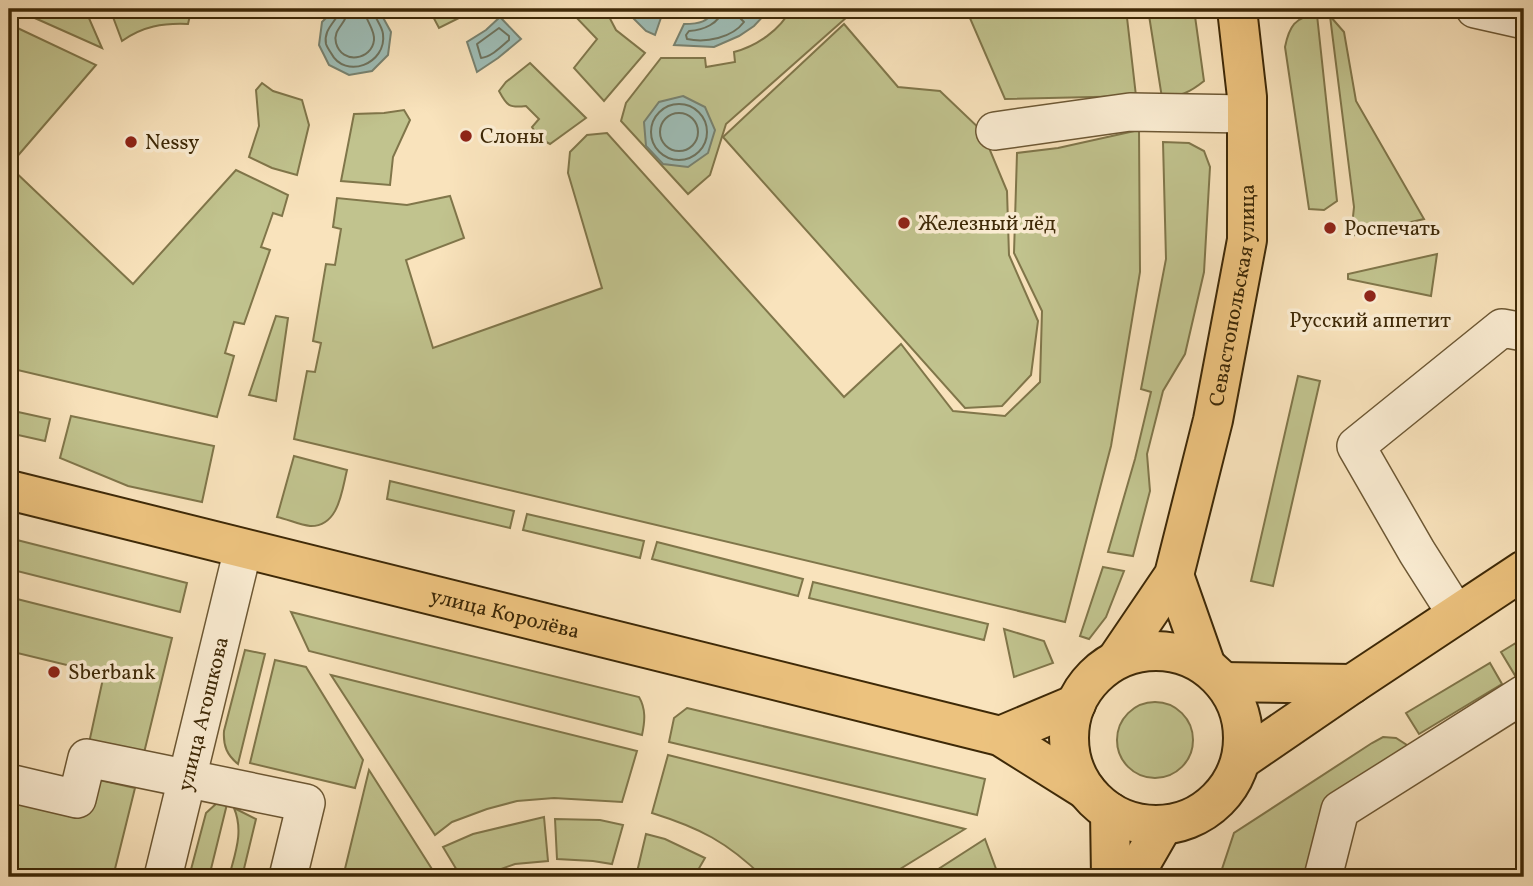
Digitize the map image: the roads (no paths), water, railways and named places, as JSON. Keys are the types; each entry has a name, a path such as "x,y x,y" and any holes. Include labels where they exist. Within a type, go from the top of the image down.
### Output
{"main road":[{"name":"Севастопольская улица","path":"1117,659 1174,575 1213,420 1247,240 1247,97 1237,9"},
{"name":"улица Королёва","path":"9,491 1000,736 1098,801"},
{"path":"1241,760 1524,570"},
{"path":"1098,801 1135,822 1163,825 1189,819 1212,805 1230,785 1241,760 1244,733 1237,706 1215,674 1174,575"},
{"path":"1111,877 1098,801 1073,764 1069,734 1076,704 1085,686 1100,671 1117,659 1139,652 1162,650 1185,655 1215,674 1352,684"},
{"path":"1000,736 1076,704"},
{"path":"1133,877 1163,825"}],"street":[{"path":"1475,9 1524,20"},
{"path":"995,131 1130,112 1247,114"},
{"path":"1457,615 1356,446 1502,328 1524,332"},
{"name":"улица Агошкова","path":"163,877 243,549"},
{"path":"1323,877 1340,810 1524,694"},
{"path":"9,783 77,799 87,758 306,803 288,877"}],"water":[{"path":"335,9 374,9 380,12 391,32 388,55 372,71 349,75 329,65 319,45 322,22"},
{"path":"624,9 664,9 655,35 646,31"},
{"path":"717,9 732,9 749,14 751,9 770,9 754,26 714,47 674,45 684,24 703,21"},
{"path":"500,17 521,39 477,72 467,42"},
{"path":"683,96 705,107 715,130 708,153 688,167 663,164 646,146 644,122 659,102"}],"place":[{"name":"Слоны","path":"466,136"},
{"name":"Nessy","path":"131,142"},
{"name":"Железный лёд","path":"904,223"},
{"name":"Роспечать","path":"1330,228"},
{"name":"Русский аппетит","path":"1370,296"},
{"name":"Sberbank","path":"54,672"}]}
